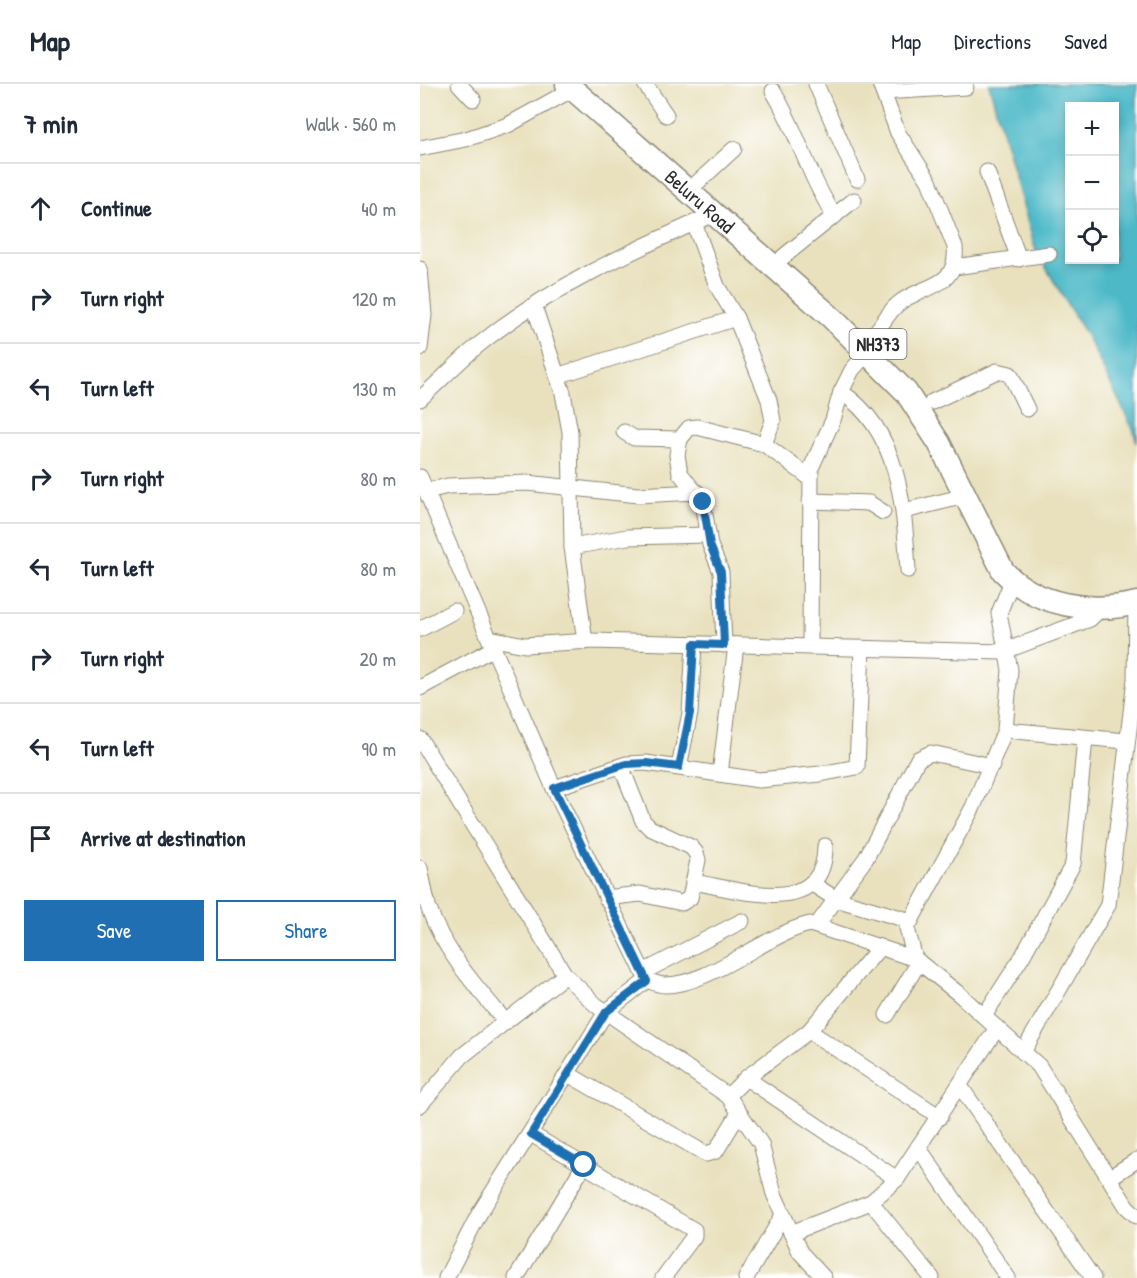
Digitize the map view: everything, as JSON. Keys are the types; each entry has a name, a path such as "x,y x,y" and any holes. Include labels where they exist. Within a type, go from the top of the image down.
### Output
{"highway":[{"name":"NH373","path":"574,86 697,183 783,257 869,345 932,402 1019,568 1040,583 1084,596 1137,600"},
{"name":"Beluru Road","path":"574,86 704,218 869,345"},
{"name":"NH373","path":"869,345 920,411 939,443 1003,571 1012,581 1026,591 1046,599 1099,610 1137,600"}],"street":[{"path":"459,84 473,99"},
{"path":"645,84 666,115"},
{"path":"816,84 857,179"},
{"path":"420,148 466,140 508,124 574,86"},
{"path":"810,647 811,468 833,420 841,392 889,311 901,302 937,286 954,267 955,247 928,181 898,133 881,88 966,87"},
{"path":"773,91 799,139 815,185 835,216"},
{"path":"697,183 734,149"},
{"path":"987,172 1019,259"},
{"path":"783,257 854,200"},
{"path":"420,399 482,343 534,306 639,248 704,218 717,286 736,318 769,400 773,421 764,444"},
{"path":"954,267 1049,254"},
{"path":"420,269 422,316 420,348"},
{"path":"534,306 557,376 570,432 573,490 572,547 585,642"},
{"path":"557,376 736,318"},
{"path":"932,402 990,372 1004,371 1010,374 1027,410"},
{"path":"841,392 865,411 889,452 904,511 908,570"},
{"path":"720,774 730,645 721,572 708,536 703,502 680,473 676,455 680,439 689,428 697,427 764,444 810,478"},
{"path":"624,432 633,438 680,439"},
{"path":"697,492 638,495 573,490 527,483 447,486 423,484 554,788 645,976 664,985 701,976 803,926 817,925 917,960 1040,1066 1127,1207 1137,1216"},
{"path":"904,511 965,496"},
{"path":"810,501 869,503 883,512"},
{"path":"572,547 627,537 708,536"},
{"path":"887,1015 917,960 907,934 911,921 973,807 992,766 1005,730 1009,700 1008,650 999,613 1012,581"},
{"path":"1023,1052 1108,905 1135,679 1137,600"},
{"path":"420,688 492,643 525,645 585,642 1008,650 1090,619 1099,610"},
{"path":"420,629 454,611"},
{"path":"679,767 690,713 694,644"},
{"path":"554,788 621,766 646,763 759,780 820,774 857,767 862,648"},
{"path":"1005,730 1126,741"},
{"path":"420,739 565,975 606,1012 728,1096 761,1144 774,1194 800,1252 824,1278"},
{"path":"984,1016 1022,957 1073,864 1085,739"},
{"path":"817,925 866,858 918,759 931,753 992,766"},
{"path":"606,897 640,894 682,903 690,898 698,860 691,847 650,828 643,821 621,766"},
{"path":"693,882 778,896 793,893 811,883 825,858 825,846"},
{"path":"420,868 429,909 442,936 469,978 505,1021"},
{"path":"811,883 836,899 911,921"},
{"path":"446,1278 479,1214 606,1012 645,976 742,921"},
{"path":"728,1096 746,1078 809,1031 880,947"},
{"path":"420,1105 462,1056 565,975"},
{"path":"791,1233 871,1202 897,1179 997,1028"},
{"path":"809,1031 940,1117"},
{"path":"568,1074 706,1154 716,1151 739,1113"},
{"path":"746,1078 897,1179"},
{"path":"960,1086 1093,1278"},
{"path":"531,1134 694,1230 694,1236 663,1278"},
{"path":"918,1147 1008,1278"},
{"path":"1109,1178 1137,1160"},
{"path":"516,1278 584,1165"},
{"path":"871,1202 932,1278"},
{"path":"746,1278 783,1215"}],"water":[{"path":"989,84 1137,84 1137,443 1134,431 1090,342 1036,251"}],"route":[{"path":"584,1165 531,1134 606,1012 647,981 554,788 626,764 646,763 679,767 690,713 694,644 724,645 721,572 710,545 703,502"}]}
